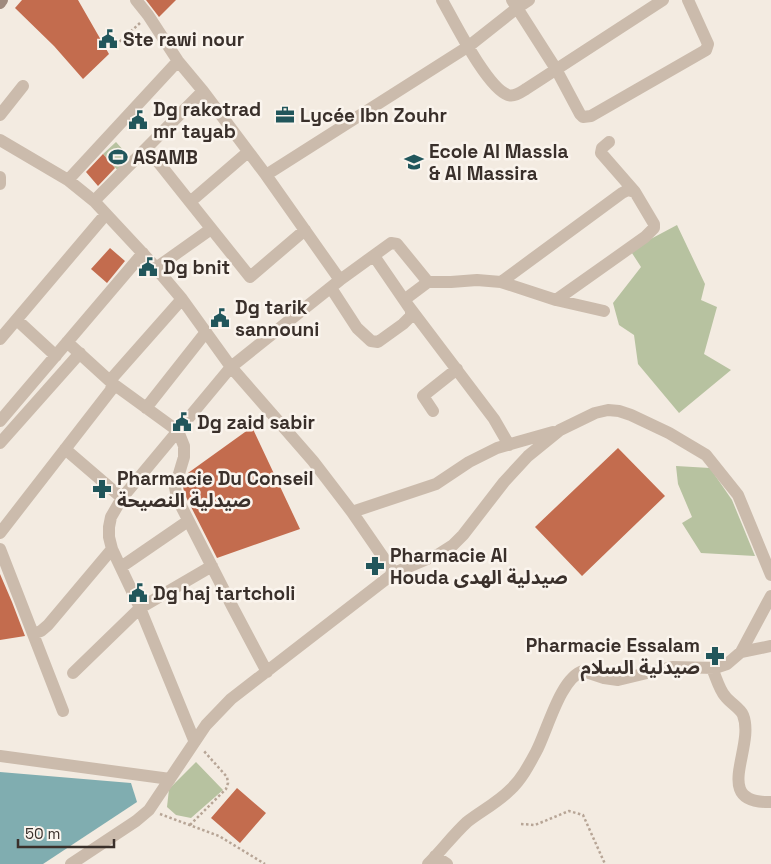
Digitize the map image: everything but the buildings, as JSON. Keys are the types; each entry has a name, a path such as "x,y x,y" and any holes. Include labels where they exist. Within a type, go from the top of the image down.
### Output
{"street":[{"path":"136,0 178,61 203,91 305,230 357,328 374,343 410,319 412,313 374,256"},
{"path":"442,0 485,74 508,95 520,93 663,0"},
{"path":"266,175 469,46 514,4 529,0"},
{"path":"514,4 556,69 583,117 591,116 706,50 708,44 688,0"},
{"path":"68,180 178,61"},
{"path":"0,115 23,86"},
{"path":"94,201 203,91"},
{"path":"0,140 68,180 94,201 143,253 182,299 231,367 284,426 352,512 394,573"},
{"path":"556,300 645,237 654,228 654,224 635,192 601,153 602,148 609,142"},
{"path":"147,148 250,277 305,230"},
{"path":"190,202 248,152"},
{"path":"0,177 0,184"},
{"path":"501,282 622,193 630,190 635,192"},
{"path":"0,339 106,214"},
{"path":"156,268 211,229"},
{"path":"194,740 140,608 112,549 109,527 115,508 231,367 335,284 391,243 397,244 428,282"},
{"path":"0,421 143,253"},
{"path":"404,300 428,282 477,280 501,282 556,300 604,311"},
{"path":"0,533 111,390 113,377 182,299"},
{"path":"404,300 494,419 509,445"},
{"path":"16,320 56,356"},
{"path":"146,408 206,332"},
{"path":"68,342 112,383 178,431 184,446 184,457 175,487 177,498 267,672"},
{"path":"0,443 68,369 80,353"},
{"path":"432,411 423,396 457,369"},
{"path":"352,512 436,484 482,454 497,448 560,430 596,413 608,410 618,411 669,433 706,455 738,494 771,576"},
{"path":"71,864 136,821 149,810 194,740 231,699 394,573 453,546 504,482 528,456 560,430"},
{"path":"65,449 122,498"},
{"path":"121,567 188,521"},
{"path":"33,634 41,631 48,625 112,549"},
{"path":"0,550 63,711"},
{"path":"73,674 140,608 212,566"},
{"path":"447,864 432,860 462,827 510,790 520,778 537,750 561,696 572,679 580,672 618,680 672,667 712,668 726,664 741,652 771,596"},
{"path":"741,652 771,646"},
{"path":"712,668 723,694 742,713 746,726 738,785 747,798 755,802 771,802"},
{"path":"0,756 170,779"}],"path":[{"path":"116,45 133,29"},
{"path":"190,825 226,789 228,783 227,777 194,740"},
{"path":"149,810 219,836 266,864"},
{"path":"522,824 535,825 569,811 583,815 604,864"}],"green space":[{"name":"ASAMB","path":"116,142 133,161 120,173 103,154"},
{"path":"677,225 705,284 701,300 717,307 704,354 731,370 679,413 638,364 634,335 619,325 613,303 641,267 630,250"},
{"path":"676,466 710,468 732,500 755,556 701,553 682,523 692,517 678,484"},
{"path":"196,762 223,790 191,818 176,815 167,807 169,789"}],"water":[{"path":"0,772 131,783 137,802 43,864 0,864"}],"place":[{"name":"Ste rawi nour","path":"108,39"},
{"name":"Lycée Ibn Zouhr","path":"285,115"},
{"name":"Dg rakotrad mr tayab","path":"138,120"},
{"name":"ASAMB","path":"118,157"},
{"name":"Ecole Al Massla & Al Massira","path":"414,162"},
{"name":"Dg bnit","path":"148,267"},
{"name":"Dg tarik sannouni","path":"220,318"},
{"name":"Dg zaid sabir","path":"182,422"},
{"name":"Pharmacie Du Conseil صيدلية النصيحة","path":"102,489"},
{"name":"Pharmacie Al Houda صيدلية الهدى","path":"375,566"},
{"name":"Dg haj tartcholi","path":"138,593"},
{"name":"Pharmacie Essalam صيدلية السلام","path":"715,656"}]}
